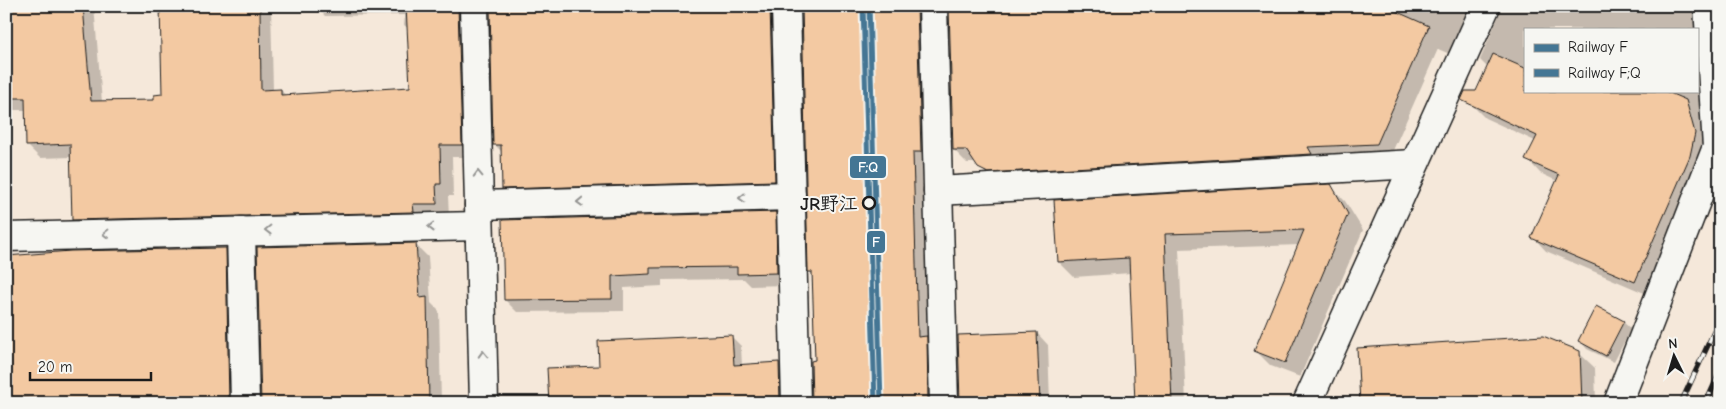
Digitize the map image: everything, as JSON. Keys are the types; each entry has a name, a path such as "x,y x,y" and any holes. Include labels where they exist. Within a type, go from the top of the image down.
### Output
{"street":[{"path":"474,6 484,403"},
{"path":"786,6 796,403"},
{"path":"933,6 944,403"},
{"path":"1306,403 1486,6"},
{"path":"1618,403 1717,147 1708,6"},
{"path":"938,191 1414,164"},
{"path":"6,237 241,231 791,196"},
{"path":"241,231 245,403"}],"building":[{"path":"6,6 83,6 91,101 154,100 154,95 162,94 160,6 260,6 261,90 281,89 281,95 410,87 406,6 458,6 462,145 440,145 441,184 436,184 437,204 413,204 414,212 72,220 70,144 26,146 25,98 6,98"},
{"path":"490,6 770,6 775,181 502,189 501,145 493,145"},
{"path":"802,6 917,6 921,152 913,152 918,337 927,336 928,403 812,403 811,361 815,360 812,272 808,272"},
{"path":"949,6 1384,6 1429,26 1377,144 1308,147 1312,154 988,173 978,168 966,150 953,150"},
{"path":"1493,54 1524,68 1524,92 1667,92 1686,100 1695,133 1690,156 1635,282 1531,238 1559,175 1525,160 1537,136 1461,100 1465,91 1476,91"},
{"path":"1331,184 1348,214 1285,363 1254,351 1304,230 1165,234 1172,403 1135,403 1129,258 1058,262 1054,200"},
{"path":"776,212 777,273 737,274 737,267 650,268 650,274 612,276 612,299 504,300 502,220"},
{"path":"416,243 420,298 427,297 429,403 261,403 257,247"},
{"path":"226,248 229,403 121,403 6,397 6,256 71,251"},
{"path":"1596,306 1624,321 1606,356 1578,341"},
{"path":"1037,332 1040,403 960,403 958,335"},
{"path":"732,335 734,365 779,362 780,403 549,403 547,368 599,366 598,341"},
{"path":"1543,336 1580,351 1582,403 1360,403 1357,348"}],"railway":[{"path":"1681,403 1720,319"},
{"path":"1706,403 1720,372"}],"rail line":[{"name":"F;Q","path":"863,6 875,403"},
{"name":"F","path":"869,6 881,403"}],"place":[{"name":"JR野江","path":"869,203"}]}
